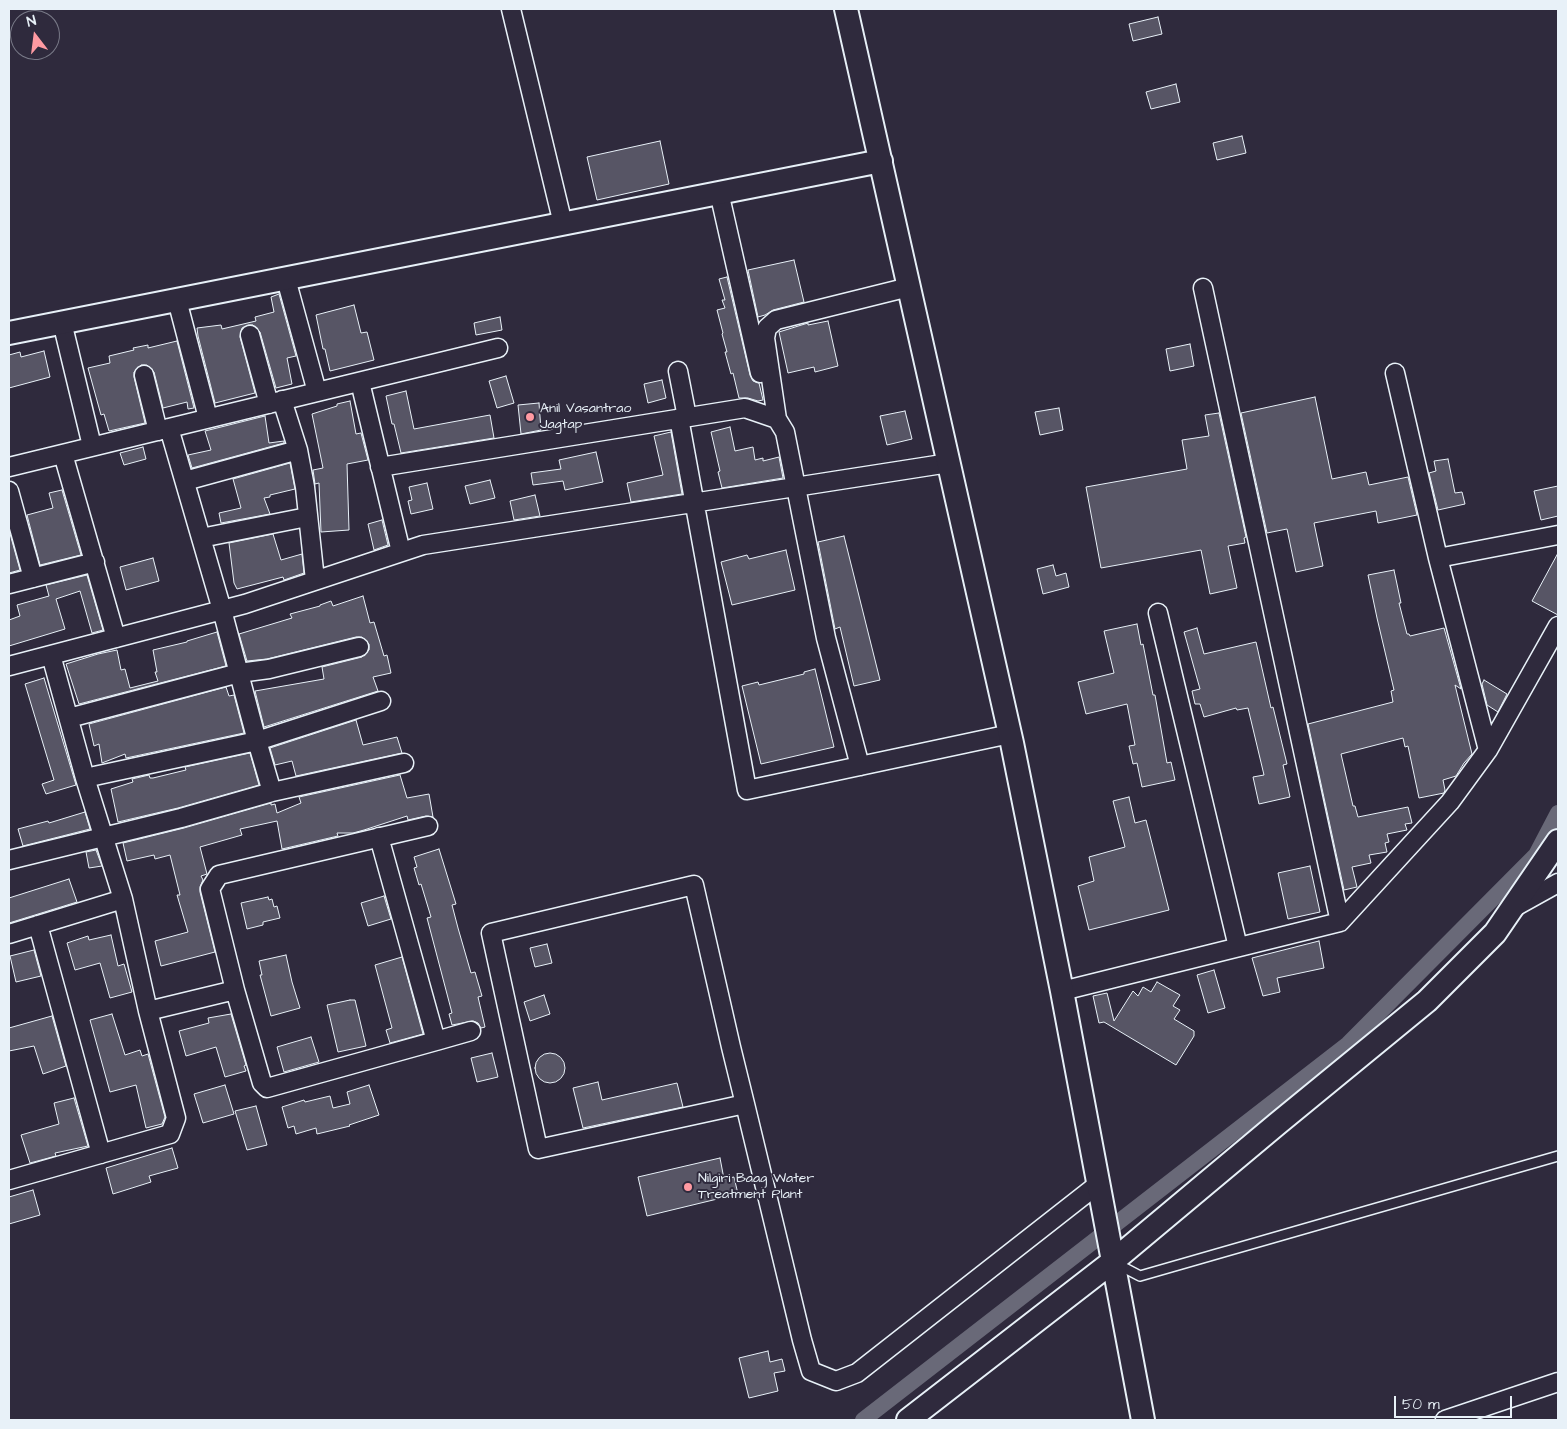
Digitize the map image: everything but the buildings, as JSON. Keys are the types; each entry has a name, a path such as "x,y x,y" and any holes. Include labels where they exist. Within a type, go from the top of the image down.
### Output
{"street":[{"path":"511,9 563,224"},
{"path":"846,9 1010,734 1062,990 1097,1185 1143,1420"},
{"path":"9,333 881,161"},
{"path":"719,192 773,417 785,432 826,638 860,766"},
{"path":"286,279 316,392"},
{"path":"773,417 765,338 767,328 776,320 909,287"},
{"path":"1203,288 1340,922"},
{"path":"177,300 208,418"},
{"path":"62,322 92,446"},
{"path":"250,335 276,402 298,450 305,486 315,580"},
{"path":"9,467 498,348"},
{"path":"678,371 695,503 747,790 1010,734"},
{"path":"1396,372 1438,558 1488,750"},
{"path":"144,375 163,429 185,482 272,792"},
{"path":"360,382 401,552"},
{"path":"380,467 745,408 773,417"},
{"path":"185,482 298,450"},
{"path":"63,454 116,638"},
{"path":"9,666 222,610 423,545 949,463"},
{"path":"9,491 33,578"},
{"path":"201,538 307,517"},
{"path":"1438,558 1558,535"},
{"path":"9,584 95,562"},
{"path":"1158,613 1238,947"},
{"path":"1062,990 1340,922 1450,802 1488,750 1558,626"},
{"path":"69,718 239,673 269,669 359,647"},
{"path":"9,1180 170,1134 176,1118 148,1011 123,899 85,778 51,655"},
{"path":"85,778 257,741 381,701"},
{"path":"9,860 181,818 272,792 404,763"},
{"path":"428,826 219,875 210,889 235,990 262,1083 267,1088 471,1031"},
{"path":"379,836 436,1041"},
{"path":"908,1420 1112,1258 1428,1001 1495,933 1558,841"},
{"path":"1512,908 1558,883"},
{"path":"745,1104 538,1149 491,933 694,885 802,1340 812,1371 836,1381 858,1373 1097,1185"},
{"path":"9,934 123,899"},
{"path":"38,925 101,1154"},
{"path":"148,1011 235,990"},
{"path":"1445,1420 1558,1382"}],"lane":[{"path":"1112,1258 1140,1276 1558,1156"}],"waterway":[{"path":"863,1420 1348,1044 1536,855 1558,813"}],"place":[{"name":"Anil Vasantrao Jagtap","path":"530,417"},
{"name":"Nilgiri Baag Water Treatment Plant","path":"688,1187"}]}
